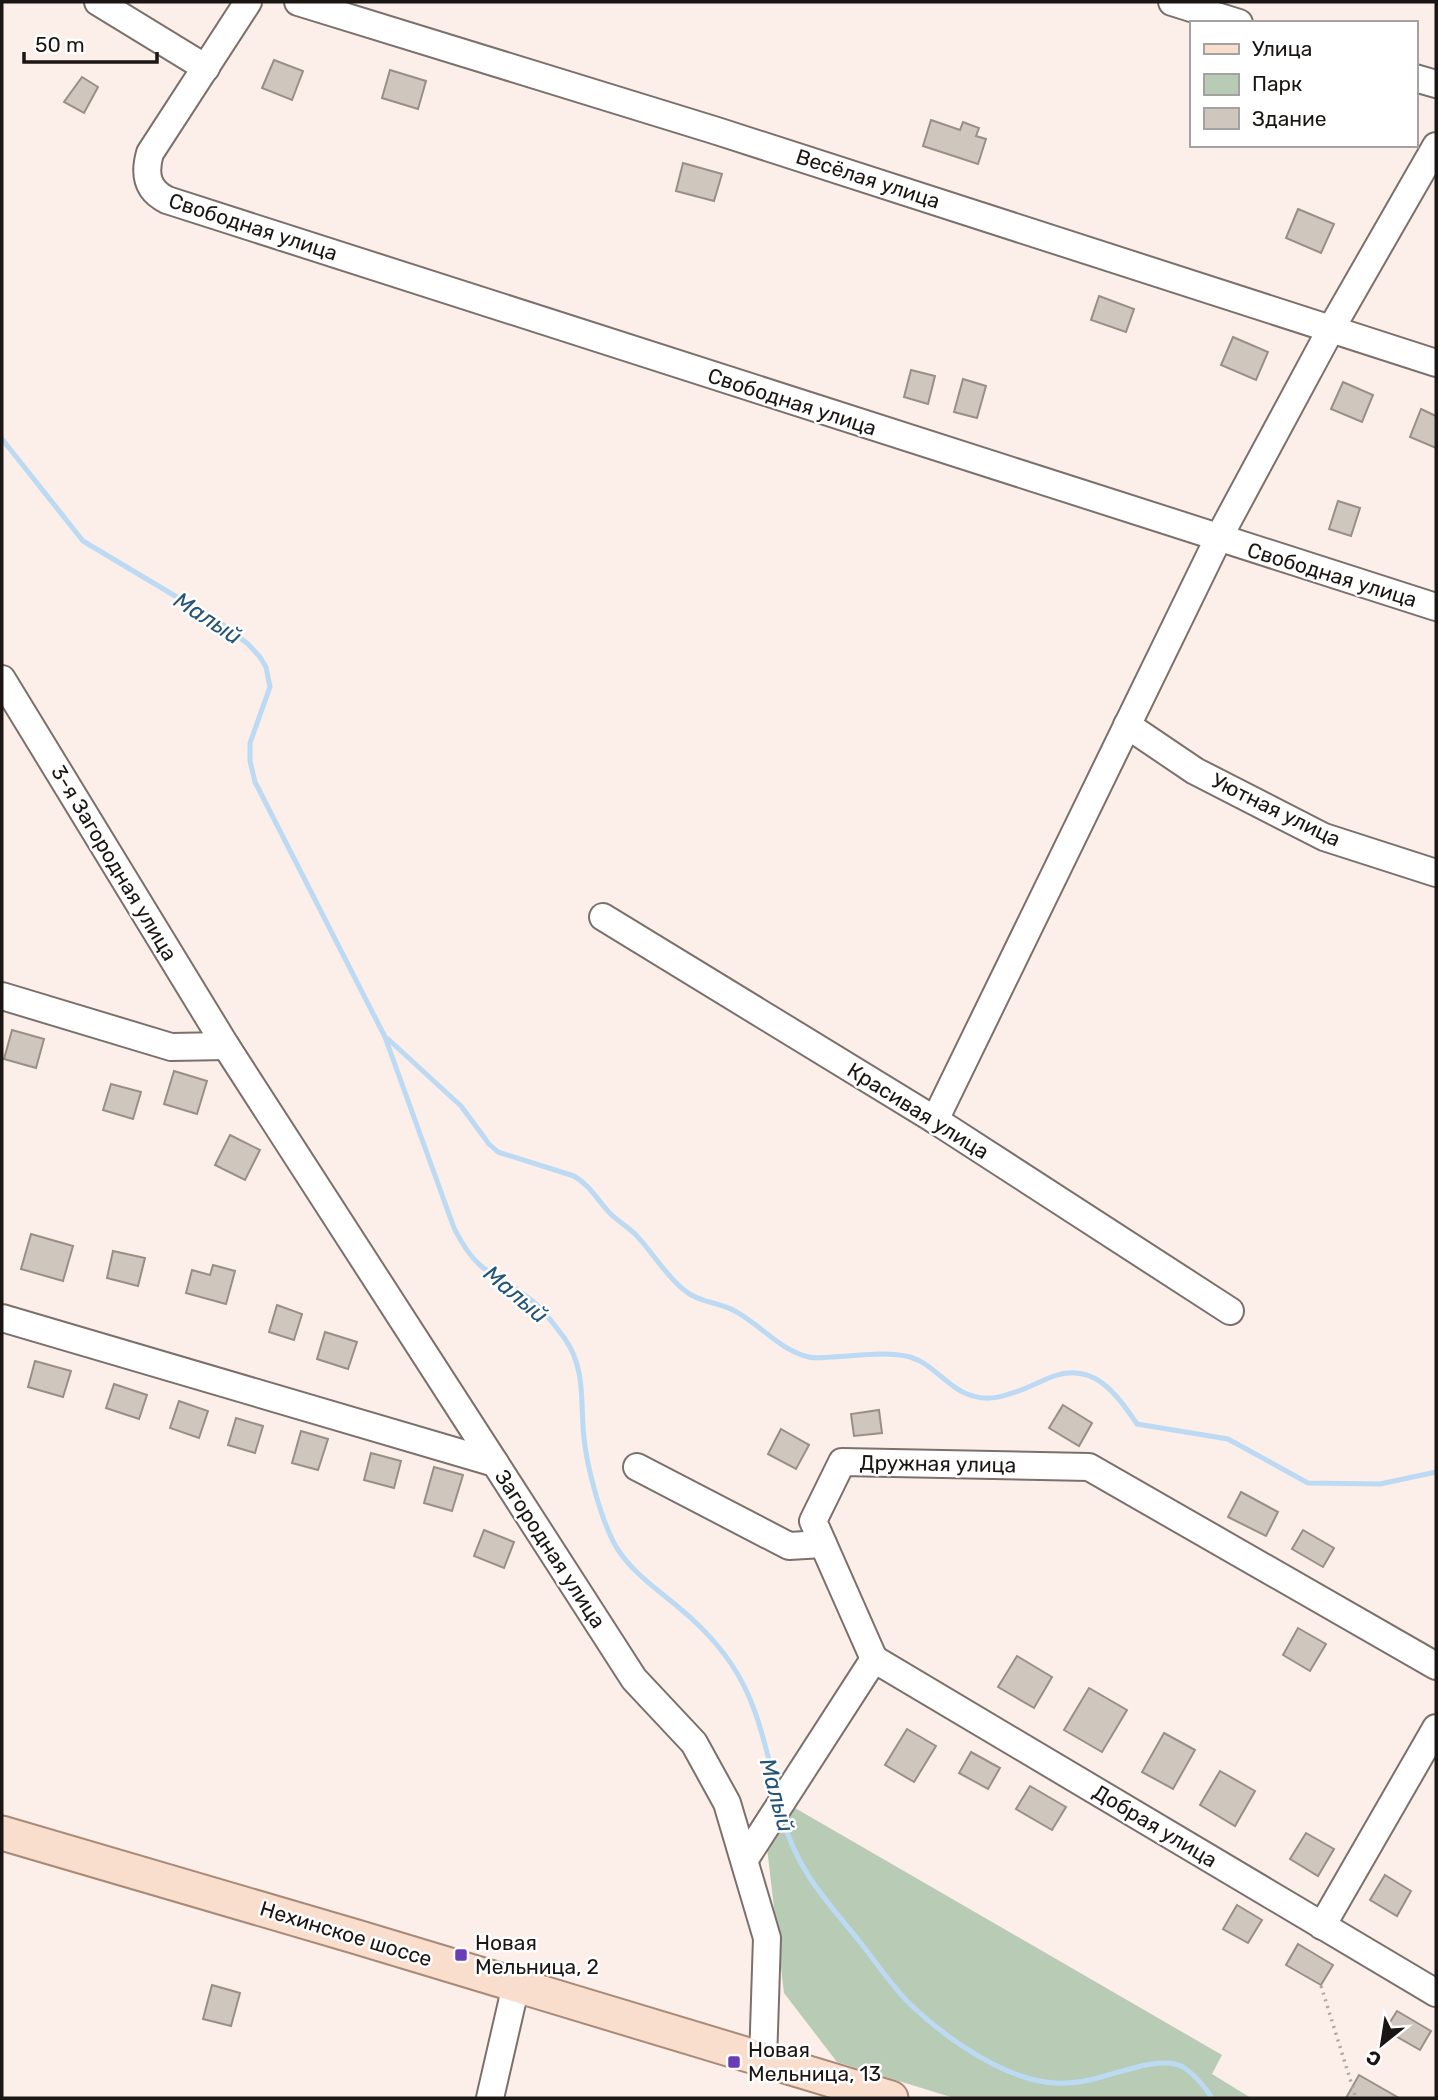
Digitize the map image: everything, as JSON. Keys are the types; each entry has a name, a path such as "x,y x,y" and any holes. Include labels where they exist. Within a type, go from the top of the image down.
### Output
{"main road":[{"name":"Нехинское шоссе","path":"2,1833 891,2098"}],"street":[{"path":"98,2 206,68 248,2"},
{"path":"1172,2 1233,21"},
{"name":"Весёлая улица","path":"304,3 717,131 1436,363"},
{"name":"Свободная улица","path":"206,68 150,153 147,177 152,189 159,196 1436,607"},
{"path":"1417,79 1436,85"},
{"path":"935,1120 1218,539 1331,329 1436,146"},
{"name":"3-я Загородная улица","path":"2,679 226,1046 495,1463"},
{"name":"Уютная улица","path":"1127,725 1195,771 1324,837 1436,873"},
{"name":"Красивая улица","path":"603,917 935,1120 1230,1311"},
{"path":"2,996 171,1047 226,1046"},
{"name":"Загородная улица","path":"2,1318 495,1463 634,1679 694,1743 727,1803 767,1938 763,2061"},
{"name":"Дружная улица","path":"874,1659 813,1521 842,1462 1089,1467 1436,1666"},
{"path":"636,1467 789,1546 823,1544"},
{"path":"745,1859 874,1659"},
{"name":"Добрая улица","path":"874,1659 1436,1993"},
{"path":"1322,1926 1436,1728"},
{"path":"490,2098 516,1985"}],"path":[{"path":"1321,1986 1356,2098"}],"green space":[{"path":"795,1808 1222,2055 1212,2074 1251,2098 954,2098 837,2062 784,1993 767,1848"}],"building":[{"path":"274,60 303,71 292,100 262,88"},
{"path":"390,70 426,81 418,109 382,98"},
{"path":"82,77 98,87 84,113 64,102"},
{"path":"931,120 960,130 963,122 979,128 976,136 986,139 978,164 923,146"},
{"path":"683,163 722,174 714,201 676,191"},
{"path":"1298,209 1334,224 1321,253 1286,238"},
{"path":"1099,296 1134,309 1126,332 1091,320"},
{"path":"1233,337 1268,352 1256,380 1221,365"},
{"path":"911,370 935,376 928,404 904,397"},
{"path":"963,379 986,386 977,418 954,412"},
{"path":"1343,382 1373,395 1362,422 1331,409"},
{"path":"1421,409 1436,416 1436,448 1410,437"},
{"path":"1338,501 1360,508 1351,536 1329,529"},
{"path":"12,1030 44,1039 36,1068 4,1059"},
{"path":"174,1071 207,1081 197,1114 164,1104"},
{"path":"111,1084 141,1092 133,1119 103,1110"},
{"path":"230,1135 260,1150 245,1180 215,1165"},
{"path":"31,1234 73,1246 63,1281 21,1269"},
{"path":"113,1251 145,1258 138,1286 107,1278"},
{"path":"213,1265 235,1271 226,1304 186,1293 192,1270 210,1275"},
{"path":"277,1305 302,1314 294,1340 269,1332"},
{"path":"325,1332 357,1342 348,1369 317,1359"},
{"path":"35,1361 71,1371 63,1397 28,1387"},
{"path":"114,1384 147,1395 139,1419 106,1408"},
{"path":"179,1401 208,1411 199,1438 170,1428"},
{"path":"1063,1405 1092,1423 1079,1446 1049,1428"},
{"path":"879,1410 882,1433 854,1436 851,1414"},
{"path":"236,1418 263,1426 255,1453 228,1445"},
{"path":"781,1429 809,1445 796,1469 768,1454"},
{"path":"301,1431 328,1439 318,1470 292,1463"},
{"path":"371,1453 401,1461 394,1488 364,1480"},
{"path":"434,1467 463,1475 452,1511 424,1503"},
{"path":"1241,1492 1278,1512 1266,1536 1228,1517"},
{"path":"484,1530 514,1542 504,1568 474,1556"},
{"path":"1303,1530 1334,1548 1323,1567 1292,1549"},
{"path":"1298,1628 1326,1644 1310,1671 1283,1655"},
{"path":"1017,1656 1052,1677 1034,1708 998,1687"},
{"path":"1089,1688 1127,1710 1102,1752 1064,1730"},
{"path":"907,1729 936,1746 914,1782 885,1765"},
{"path":"1164,1733 1195,1750 1173,1789 1142,1772"},
{"path":"971,1752 1000,1768 988,1789 959,1773"},
{"path":"1220,1771 1255,1791 1235,1826 1200,1805"},
{"path":"1030,1786 1066,1807 1052,1830 1016,1809"},
{"path":"1306,1833 1334,1849 1318,1876 1290,1859"},
{"path":"1385,1875 1411,1891 1397,1916 1370,1900"},
{"path":"1237,1905 1262,1920 1248,1943 1223,1929"},
{"path":"1298,1944 1333,1965 1321,1985 1286,1965"},
{"path":"212,1985 240,1993 231,2026 203,2019"},
{"path":"1397,2011 1431,2031 1420,2050 1385,2030"},
{"path":"1359,2075 1399,2098 1346,2098"}],"waterway":[{"name":"Малый","path":"2,439 83,541 222,624 248,644 266,667 270,687 250,743 250,761 255,782 385,1037 454,1228 477,1262 538,1306 565,1339 577,1364 587,1457 596,1496 609,1533 630,1565 693,1620 728,1659 758,1720 777,1793"},
{"path":"388,1039 461,1106 498,1152 579,1179 610,1213 635,1234 684,1290 695,1297 733,1310 798,1354 814,1358 881,1354 910,1357 927,1365 964,1393 982,1398 1015,1392 1054,1376 1069,1373 1093,1377 1113,1392 1137,1424 1228,1439 1308,1483 1380,1484 1436,1472"},
{"name":"Малый","path":"782,1816 795,1851 812,1881 889,1980 922,2015 966,2049 1015,2074 1051,2083 1085,2081 1148,2065 1173,2064 1191,2073 1212,2098"}],"place":[{"name":"Новая Мельница, 2","path":"461,1955"},
{"name":"Новая Мельница, 13","path":"734,2062"}]}
